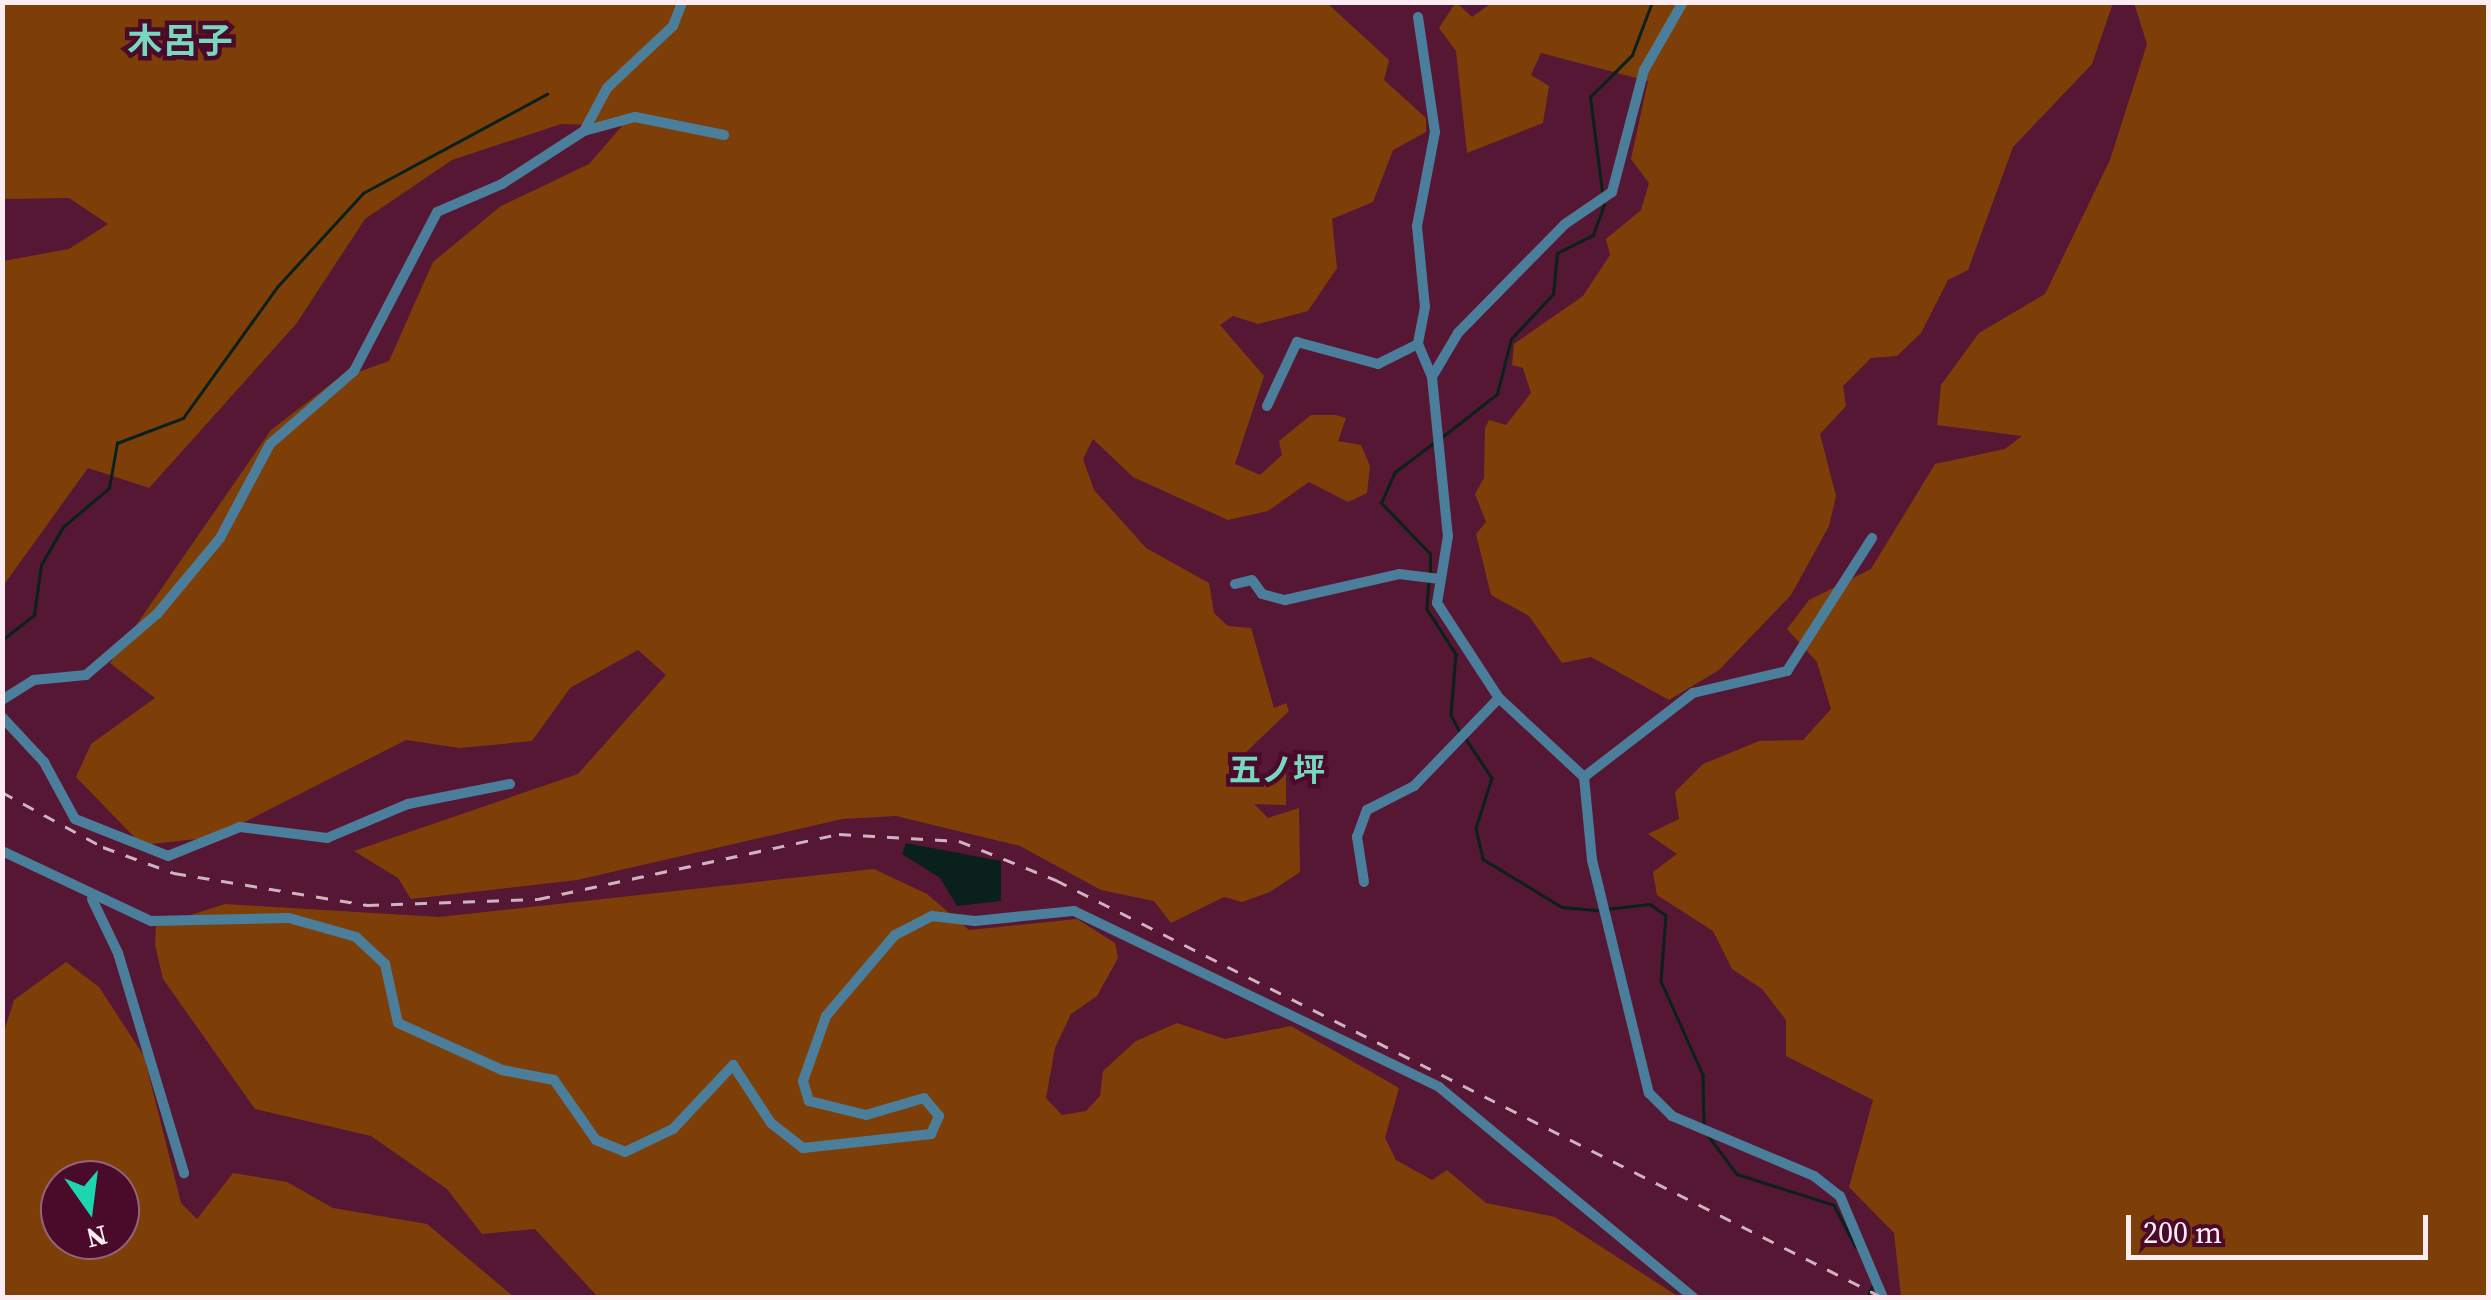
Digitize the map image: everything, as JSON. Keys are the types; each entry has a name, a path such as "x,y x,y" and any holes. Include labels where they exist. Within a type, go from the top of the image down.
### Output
{"street":[{"path":"584,131 607,88 673,26 682,2"},
{"path":"1432,377 1458,333 1565,224 1612,192 1644,70 1683,2"},
{"path":"1418,17 1435,132 1418,215 1418,344 1432,377 1448,536 1440,579 1440,612 1499,698 1584,777 1592,860 1649,1093 1672,1116 1814,1176 1840,1196 1883,1298"},
{"path":"2,700 34,680 86,675 157,614 220,538 270,444 354,371 398,301 420,230 584,131 635,117 724,135"},
{"path":"1267,406 1297,342 1378,364 1418,344"},
{"path":"1584,777 1693,693 1787,671 1872,538"},
{"path":"1235,584 1252,580 1262,594 1286,600 1399,574 1440,579"},
{"path":"1364,882 1357,837 1366,810 1414,786 1499,698"},
{"path":"2,717 44,762 76,819 168,856 240,827 327,838 408,804 510,784"},
{"path":"2,851 125,914 181,924 289,918 356,937 384,964 398,1023 502,1070 554,1080 596,1140 624,1152 664,1136 732,1065 771,1123 803,1148 931,1134 938,1116 924,1098 848,1115 809,1101 803,1080 826,1016 895,935 932,916 990,918 1052,908 1096,916 1438,1087 1694,1298"},
{"path":"91,898 118,953 184,1174"}],"shaded area":[{"path":"1456,2 1472,17 1493,2 2113,3 2092,64 2013,147 1968,270 1948,280 1921,333 1897,356 1871,358 1843,386 1846,406 1820,434 1836,496 1829,526 1791,595 1719,670 1669,700 1591,657 1562,663 1529,616 1491,595 1476,534 1486,522 1475,494 1484,478 1485,428 1489,420 1506,425 1531,393 1523,368 1512,365 1514,344 1583,296 1610,255 1606,239 1641,210 1649,183 1631,159 1648,81 1541,53 1531,75 1549,86 1543,123 1467,153 1456,51 1439,28"},
{"path":"3,3 1327,3 1389,60 1384,80 1426,118 1426,132 1393,150 1373,202 1332,219 1337,268 1308,311 1258,324 1233,316 1220,325 1264,376 1235,464 1260,475 1282,455 1279,441 1311,415 1336,415 1346,418 1338,441 1361,445 1370,466 1367,493 1348,502 1309,482 1268,511 1228,520 1133,477 1093,439 1083,459 1094,490 1146,548 1209,583 1214,613 1228,626 1251,628 1274,708 1286,703 1289,711 1242,756 1243,770 1250,781 1286,773 1286,805 1254,804 1268,818 1299,808 1300,872 1270,892 1242,902 1224,897 1171,923 1154,901 1101,890 1020,846 896,816 842,819 577,880 411,899 398,878 354,851 578,774 666,675 638,650 570,688 532,741 460,748 406,740 215,837 142,845 76,777 91,744 155,698 110,663 271,430 336,380 389,361 433,262 501,206 589,164 622,126 561,124 452,160 365,219 296,324 149,488 88,468 3,586 3,261 69,249 108,224 69,198 3,199"},
{"path":"2134,3 2488,3 2488,1297 1901,1297 1894,1233 1849,1187 1873,1100 1786,1056 1786,1020 1762,989 1732,969 1713,931 1657,895 1653,872 1677,854 1648,834 1679,819 1675,792 1703,764 1759,741 1803,740 1831,709 1817,662 1787,629 1809,600 1871,569 1935,464 2005,449 2022,436 1937,425 1941,385 1979,333 2045,294 2110,160 2147,44"},
{"path":"906,843 1001,861 1001,901 957,906 940,878 902,854"},
{"path":"874,869 927,894 969,930 1077,919 1115,943 1118,958 1097,996 1071,1014 1055,1048 1046,1098 1062,1115 1086,1111 1100,1096 1103,1071 1136,1041 1177,1023 1225,1039 1291,1026 1399,1088 1385,1138 1396,1160 1432,1180 1447,1170 1486,1203 1555,1217 1679,1297 598,1297 535,1229 482,1234 447,1189 371,1136 255,1109 163,979 155,945 156,926 225,904 439,917"},
{"path":"66,962 99,987 144,1056 181,1203 197,1219 233,1173 287,1182 333,1208 427,1224 514,1297 3,1298 3,1035 14,1000"}],"waterway":[{"path":"1602,192 1590,97 1632,55 1652,2"},
{"path":"2,640 34,615 41,565 63,527 109,488 117,443 183,418 277,287 363,193 547,94"},
{"path":"1442,437 1497,394 1511,339 1553,294 1557,253 1593,235 1604,205"},
{"path":"1430,572 1430,554 1381,503 1395,472 1436,441"},
{"path":"1429,580 1427,609 1456,654 1451,715 1461,734"},
{"path":"1466,739 1492,778 1476,828 1483,859 1562,907 1598,910"},
{"path":"1606,909 1650,904 1666,915 1661,981 1703,1075 1704,1127"},
{"path":"1707,1134 1737,1174 1834,1205 1856,1247"},
{"path":"1867,1298 1872,1287"}],"railway":[{"path":"2,792 103,847 174,873 367,905 538,899 839,834 959,841 1056,880 1884,1298"}],"district":[{"name":"木呂子","path":"180,41"},
{"name":"五ノ坪","path":"1277,770"}]}
